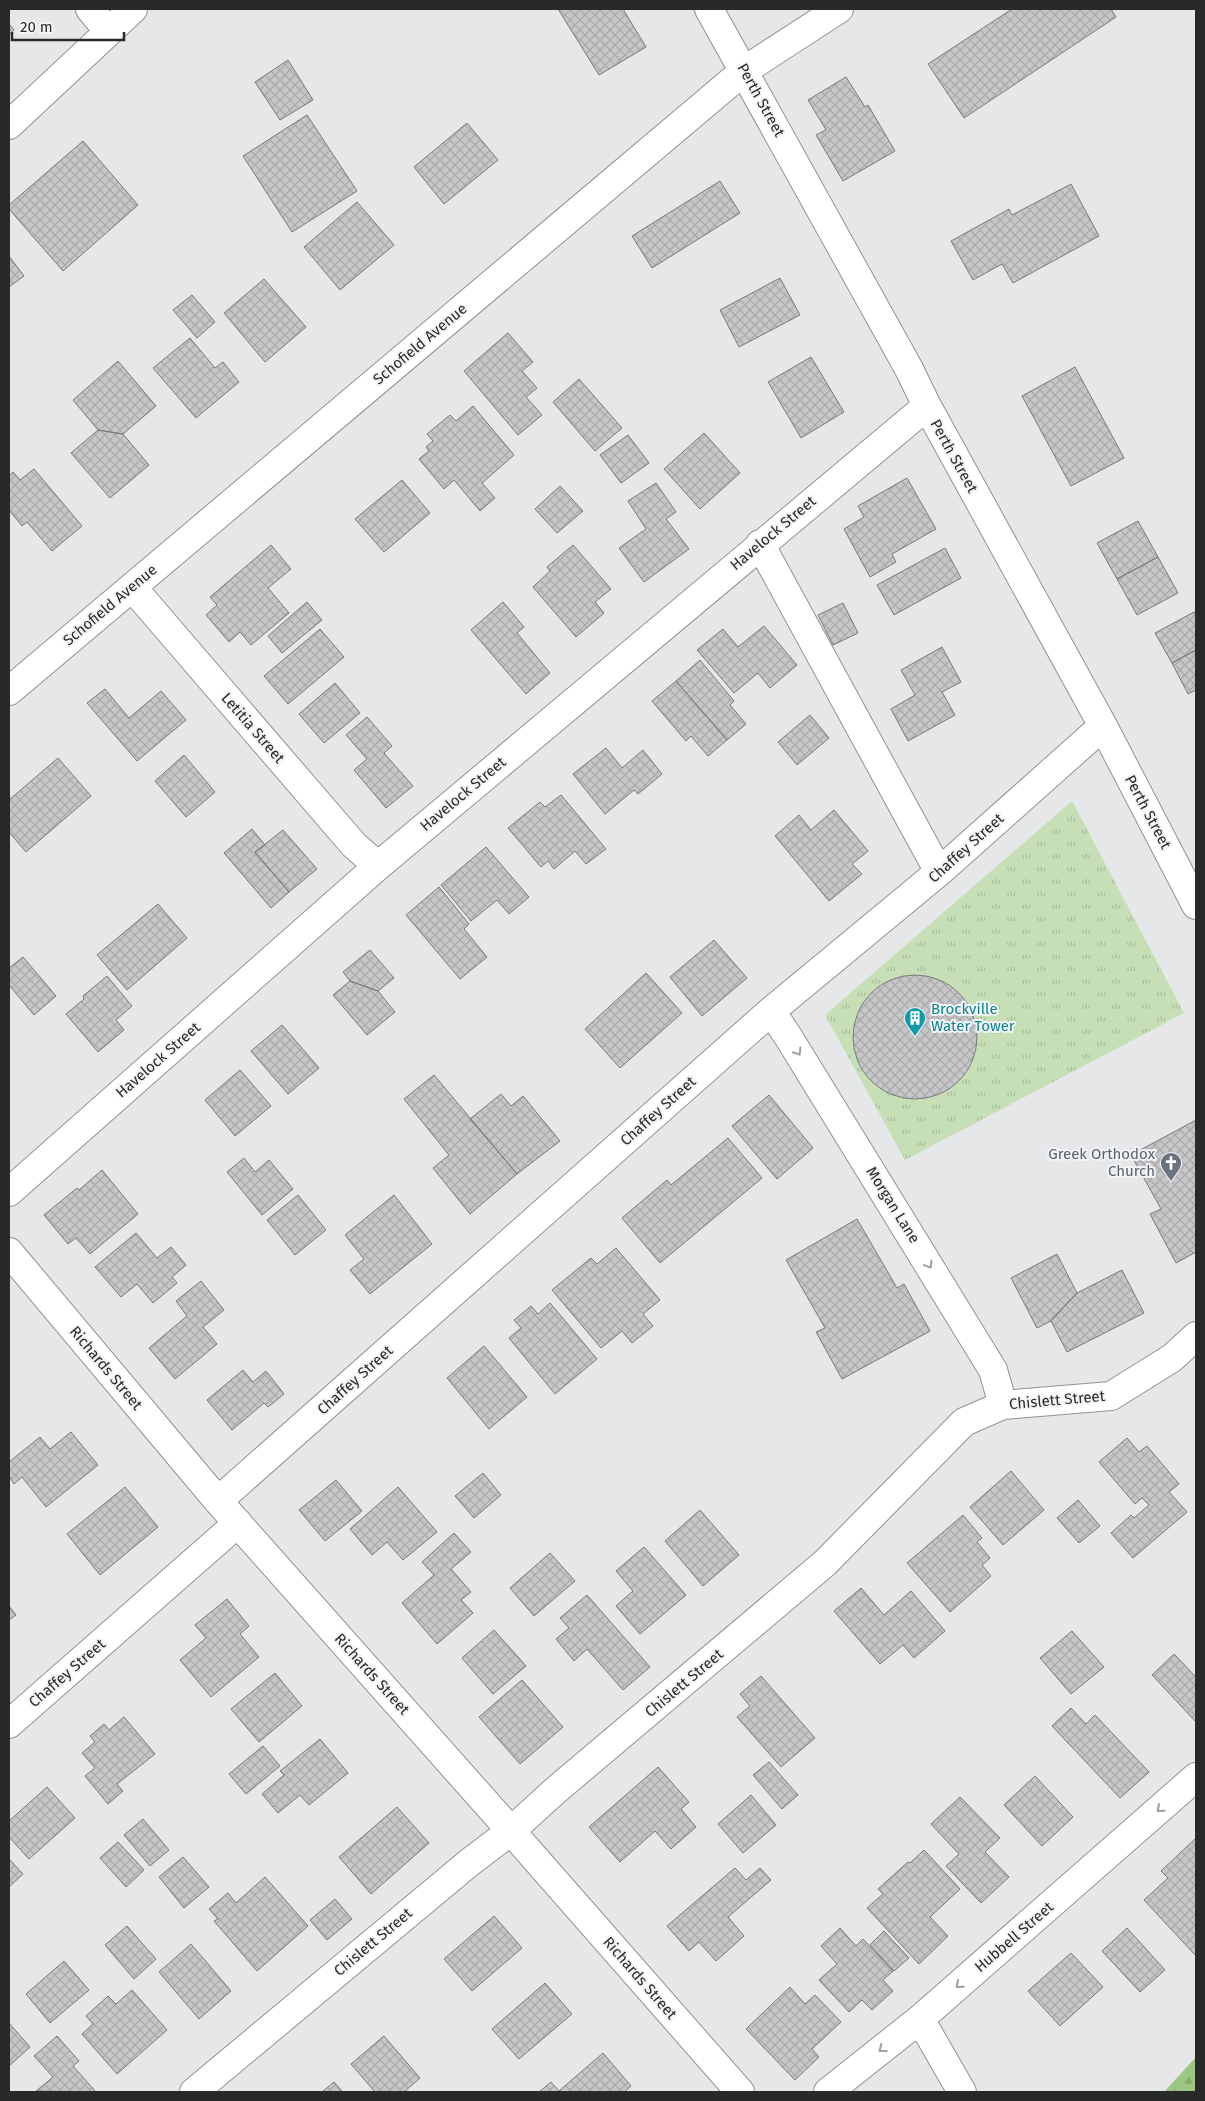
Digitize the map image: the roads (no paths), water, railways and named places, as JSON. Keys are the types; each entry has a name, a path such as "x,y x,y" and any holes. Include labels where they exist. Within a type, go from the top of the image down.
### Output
{"street":[{"path":"90,9 108,31"},
{"path":"9,124 133,9"},
{"name":"Perth Street","path":"709,9 745,70 909,369 927,406 1103,726 1196,905"},
{"name":"Schofield Avenue","path":"9,691 745,70 840,9"},
{"name":"Havelock Street","path":"9,1192 378,866 927,406"},
{"path":"760,544 939,872"},
{"name":"Letitia Street","path":"132,587 345,835 378,866"},
{"name":"Chaffey Street","path":"218,1501 771,1012 939,872 1103,726"},
{"name":"Morgan Lane","path":"771,1012 794,1046 993,1370 1003,1405"},
{"name":"Richards Street","path":"9,1252 218,1501 740,2092"},
{"name":"Chislett Street","path":"194,2092 462,1868 511,1831 556,1790 825,1563 964,1422 1003,1405 1111,1396 1172,1358 1196,1336"},
{"name":"Chaffey Street","path":"9,1724 238,1523"},
{"name":"Hubbell Street","path":"828,2092 920,2019 1196,1777"},
{"path":"920,2019 962,2092"}],"place":[{"name":"Brockville Water Tower","path":"915,1037"},
{"name":"Greek Orthodox Church","path":"1171,1182"}]}
